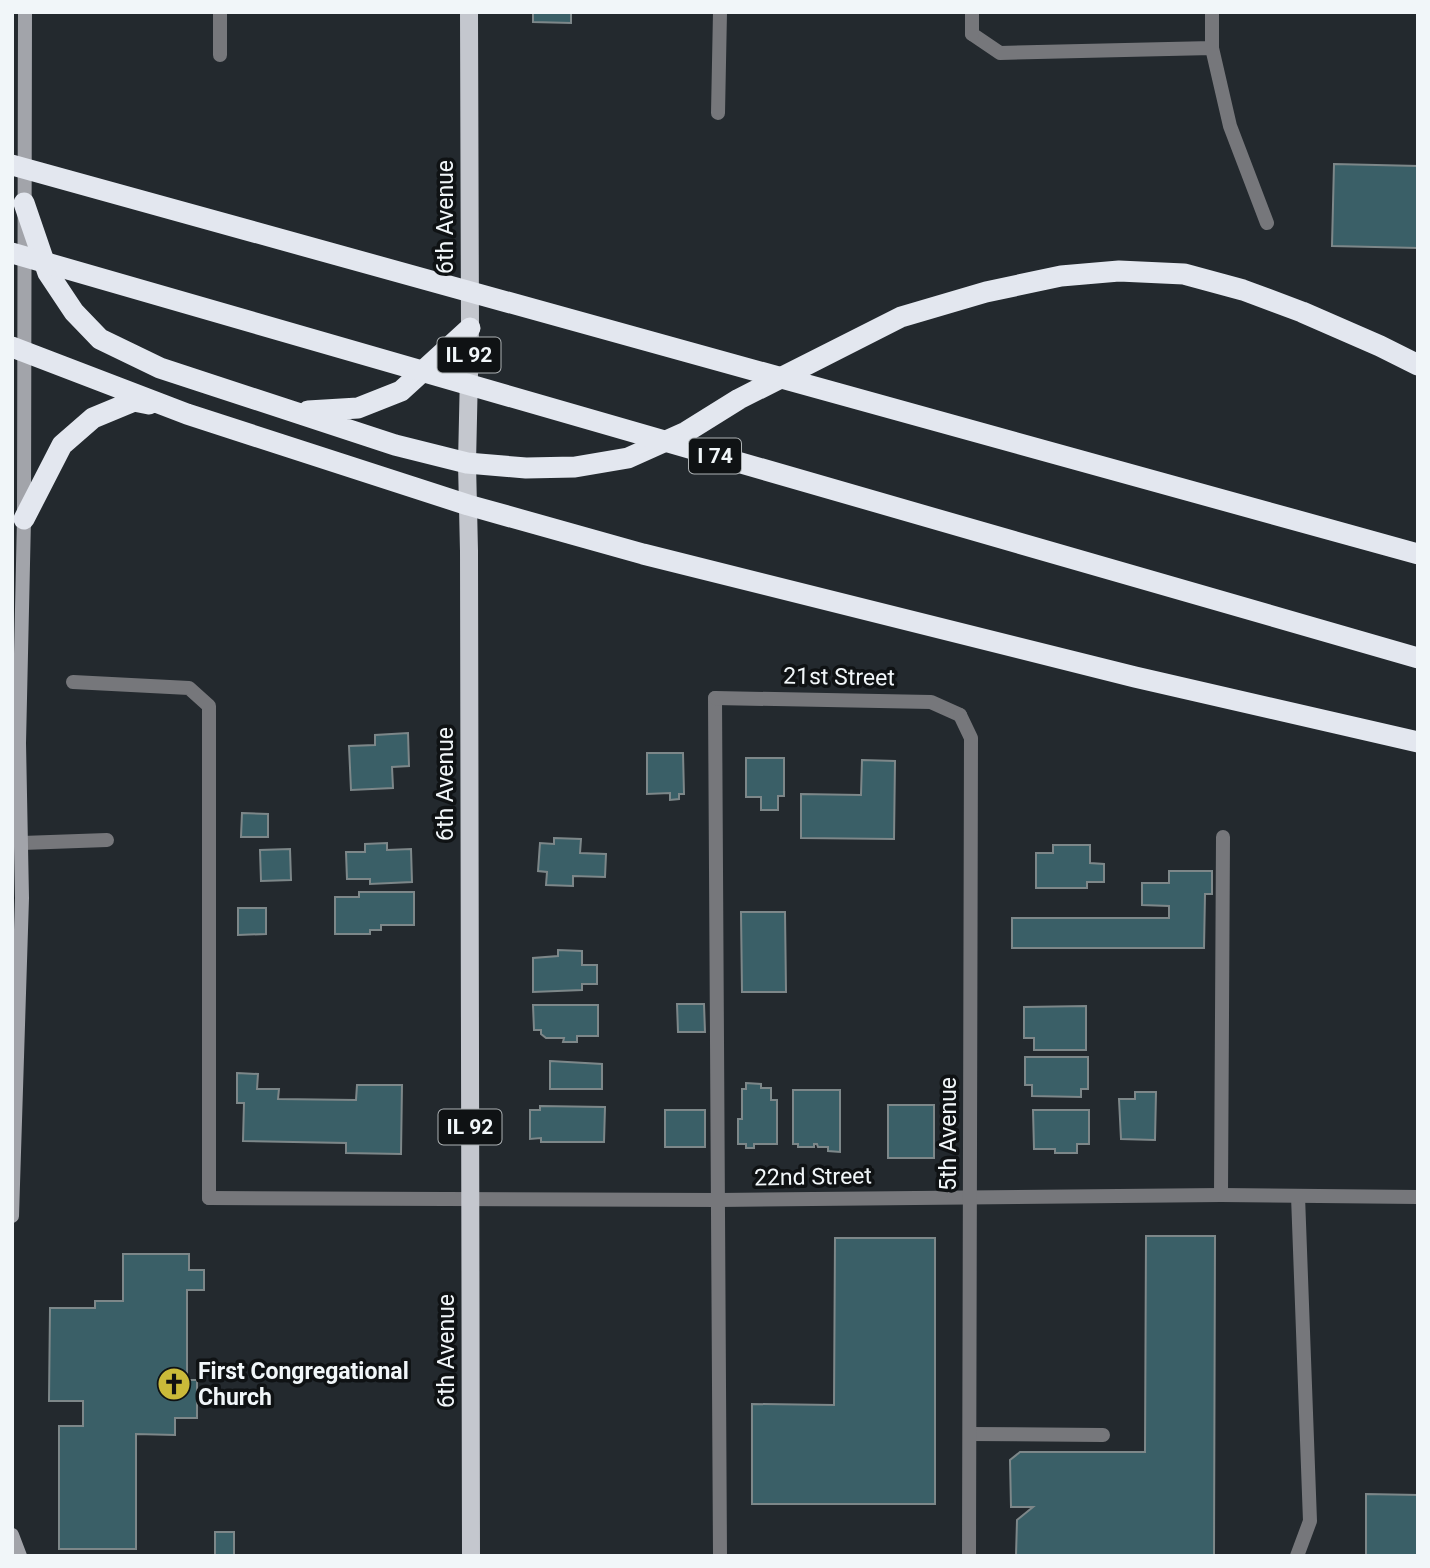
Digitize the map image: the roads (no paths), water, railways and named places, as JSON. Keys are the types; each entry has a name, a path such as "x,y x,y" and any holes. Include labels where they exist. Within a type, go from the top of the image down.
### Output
{"highway":[{"path":"12,165 1418,554"},
{"path":"24,203 48,273 74,312 100,340 160,368 395,445 467,463 526,468 575,467 628,458 686,432 739,399 901,317 986,292 1061,276 1119,271 1184,274 1243,290 1380,346 1418,365"},
{"name":"I 74","path":"12,253 1418,658"},
{"path":"295,412 359,408 401,391 470,328"},
{"path":"18,350 187,414 468,505 643,554 1135,677 1418,742"},
{"path":"24,519 62,445 93,418 134,401 187,414"}],"main road":[{"path":"12,1216 24,519 18,350 24,203 25,12"},
{"name":"6th Avenue","path":"469,12 470,328 467,463 471,1556"},
{"path":"12,1535 20,1556"}],"street":[{"path":"220,12 220,55"},
{"path":"718,113 720,12"},
{"path":"972,12 972,34 1000,53 1212,48"},
{"path":"1212,12 1212,48 1230,126 1267,223"},
{"name":"22nd Street","path":"73,682 190,688 209,706 209,1198 719,1200 1221,1195 1418,1197"},
{"name":"21st Street","path":"719,1200 715,698 931,702 960,715"},
{"name":"5th Avenue","path":"960,715 971,738 969,1556"},
{"path":"1221,1195 1223,837"},
{"path":"17,843 107,840"},
{"path":"1297,1556 1310,1521 1298,1196"},
{"path":"719,1200 720,1556"},
{"path":"970,1434 1103,1435"}],"place":[{"name":"First Congregational Church","path":"174,1384"}]}
